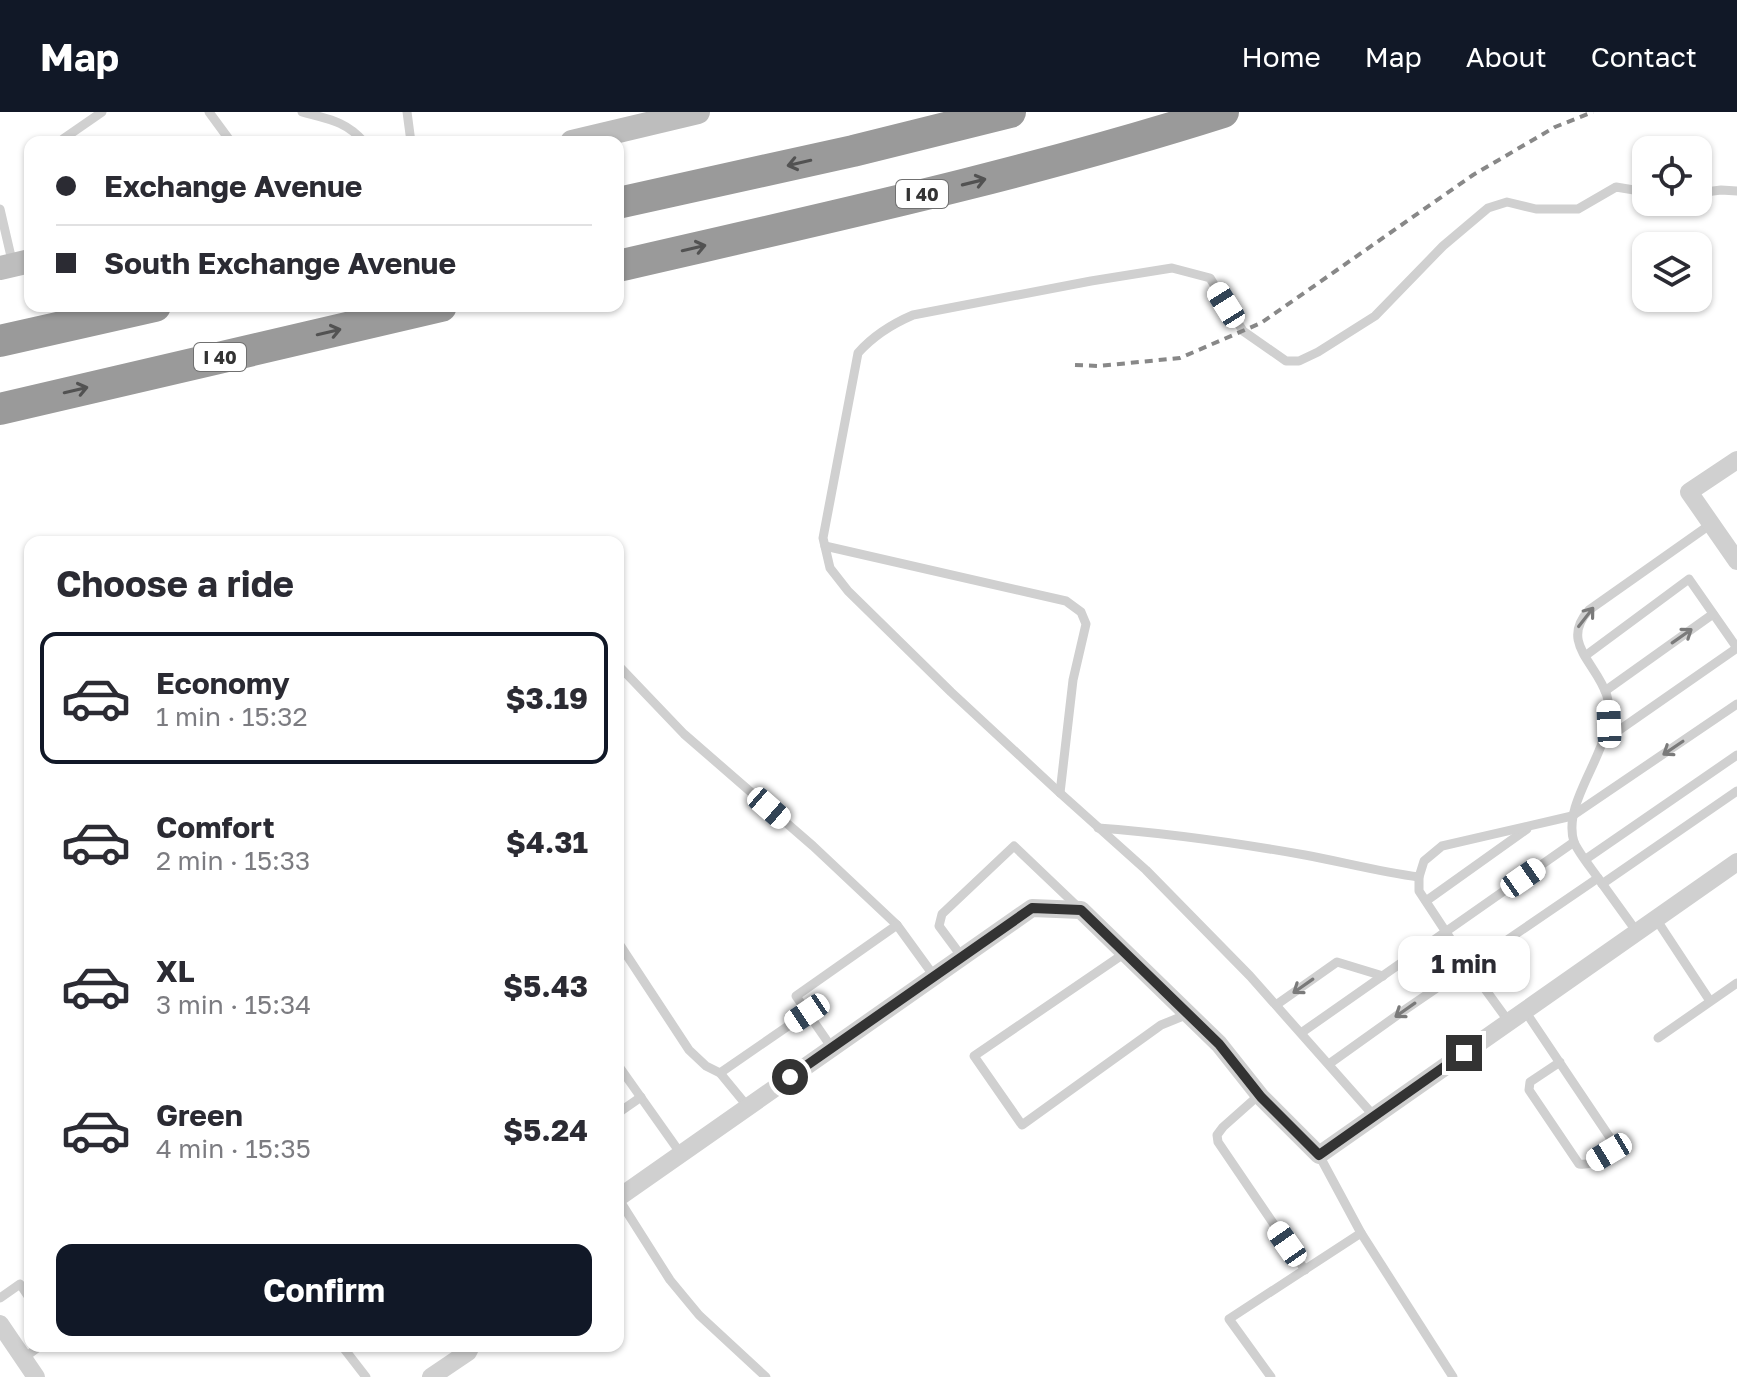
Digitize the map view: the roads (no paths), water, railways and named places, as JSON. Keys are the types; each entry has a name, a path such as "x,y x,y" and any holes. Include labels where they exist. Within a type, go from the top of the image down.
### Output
{"highway":[{"path":"853,151 954,112"},
{"path":"624,202 853,151 1010,112"},
{"name":"I 40","path":"624,265 981,180 1223,112"},
{"path":"0,341 128,312"},
{"name":"I 40","path":"0,409 415,312"}],"main road":[{"path":"597,136 698,112"}],"street":[{"path":"1737,460 1689,492 1737,561"},
{"path":"624,1194 1032,908 1081,910 1219,1044 1259,1095 1319,1155 1737,862"},
{"path":"0,1324 36,1377"},
{"path":"431,1377 463,1352"}],"lane":[{"path":"67,136 102,112"},
{"path":"209,112 227,136"},
{"path":"302,112 328,117 354,130 359,136"},
{"path":"407,112 410,136"},
{"path":"1374,1116 1250,976 1146,870 951,692 848,591 830,568 823,538 858,353 898,321 913,315 1172,268 1210,278 1243,331 1286,361 1299,361 1375,316 1443,246 1488,208 1507,202 1536,209 1578,209 1616,187 1632,190"},
{"path":"1712,191 1737,191"},
{"path":"0,209 14,265"},
{"path":"1637,932 1574,842 1572,816 1609,724 1608,699 1599,677 1579,647 1576,634 1581,619 1589,610 1711,524"},
{"path":"825,546 1066,601 1081,612 1086,624 1073,680 1060,793"},
{"path":"1585,656 1689,579 1737,648 1602,742"},
{"path":"1605,691 1713,614"},
{"path":"624,671 684,734 813,846 897,925 934,976"},
{"path":"1509,1022 1419,891 1424,861 1442,846 1572,816 1737,704"},
{"path":"1586,859 1737,755"},
{"path":"1329,1064 1406,1009 1737,791"},
{"path":"1426,901 1531,826"},
{"path":"1098,828 1156,832 1419,877"},
{"path":"1301,1033 1574,842"},
{"path":"962,957 939,926 942,914 1014,846 1081,910"},
{"path":"1656,919 1710,1001"},
{"path":"832,1048 796,996 897,925"},
{"path":"624,951 689,1050 706,1066 720,1073 748,1107"},
{"path":"1125,953 974,1056 1022,1125 1161,1025 1188,1014"},
{"path":"1276,1005 1337,962 1383,976"},
{"path":"1658,1038 1737,983"},
{"path":"1525,1011 1560,1062 1613,1142 1609,1152 1588,1165 1579,1164 1529,1090 1530,1082 1560,1062"},
{"path":"720,1073 807,1013"},
{"path":"624,1073 681,1154"},
{"path":"1259,1095 1223,1127 1217,1135 1218,1142 1305,1270"},
{"path":"624,1109 641,1097"},
{"path":"1319,1155 1361,1233 1453,1377"},
{"path":"624,1207 670,1280 699,1315 766,1377"},
{"path":"1271,1377 1229,1319 1361,1233"},
{"path":"0,1298 20,1284 24,1290"},
{"path":"24,1358 32,1352"},
{"path":"347,1352 366,1377"}],"railway":[{"path":"1075,365 1099,366 1180,358 1261,323 1473,175 1555,127 1593,112"}]}
